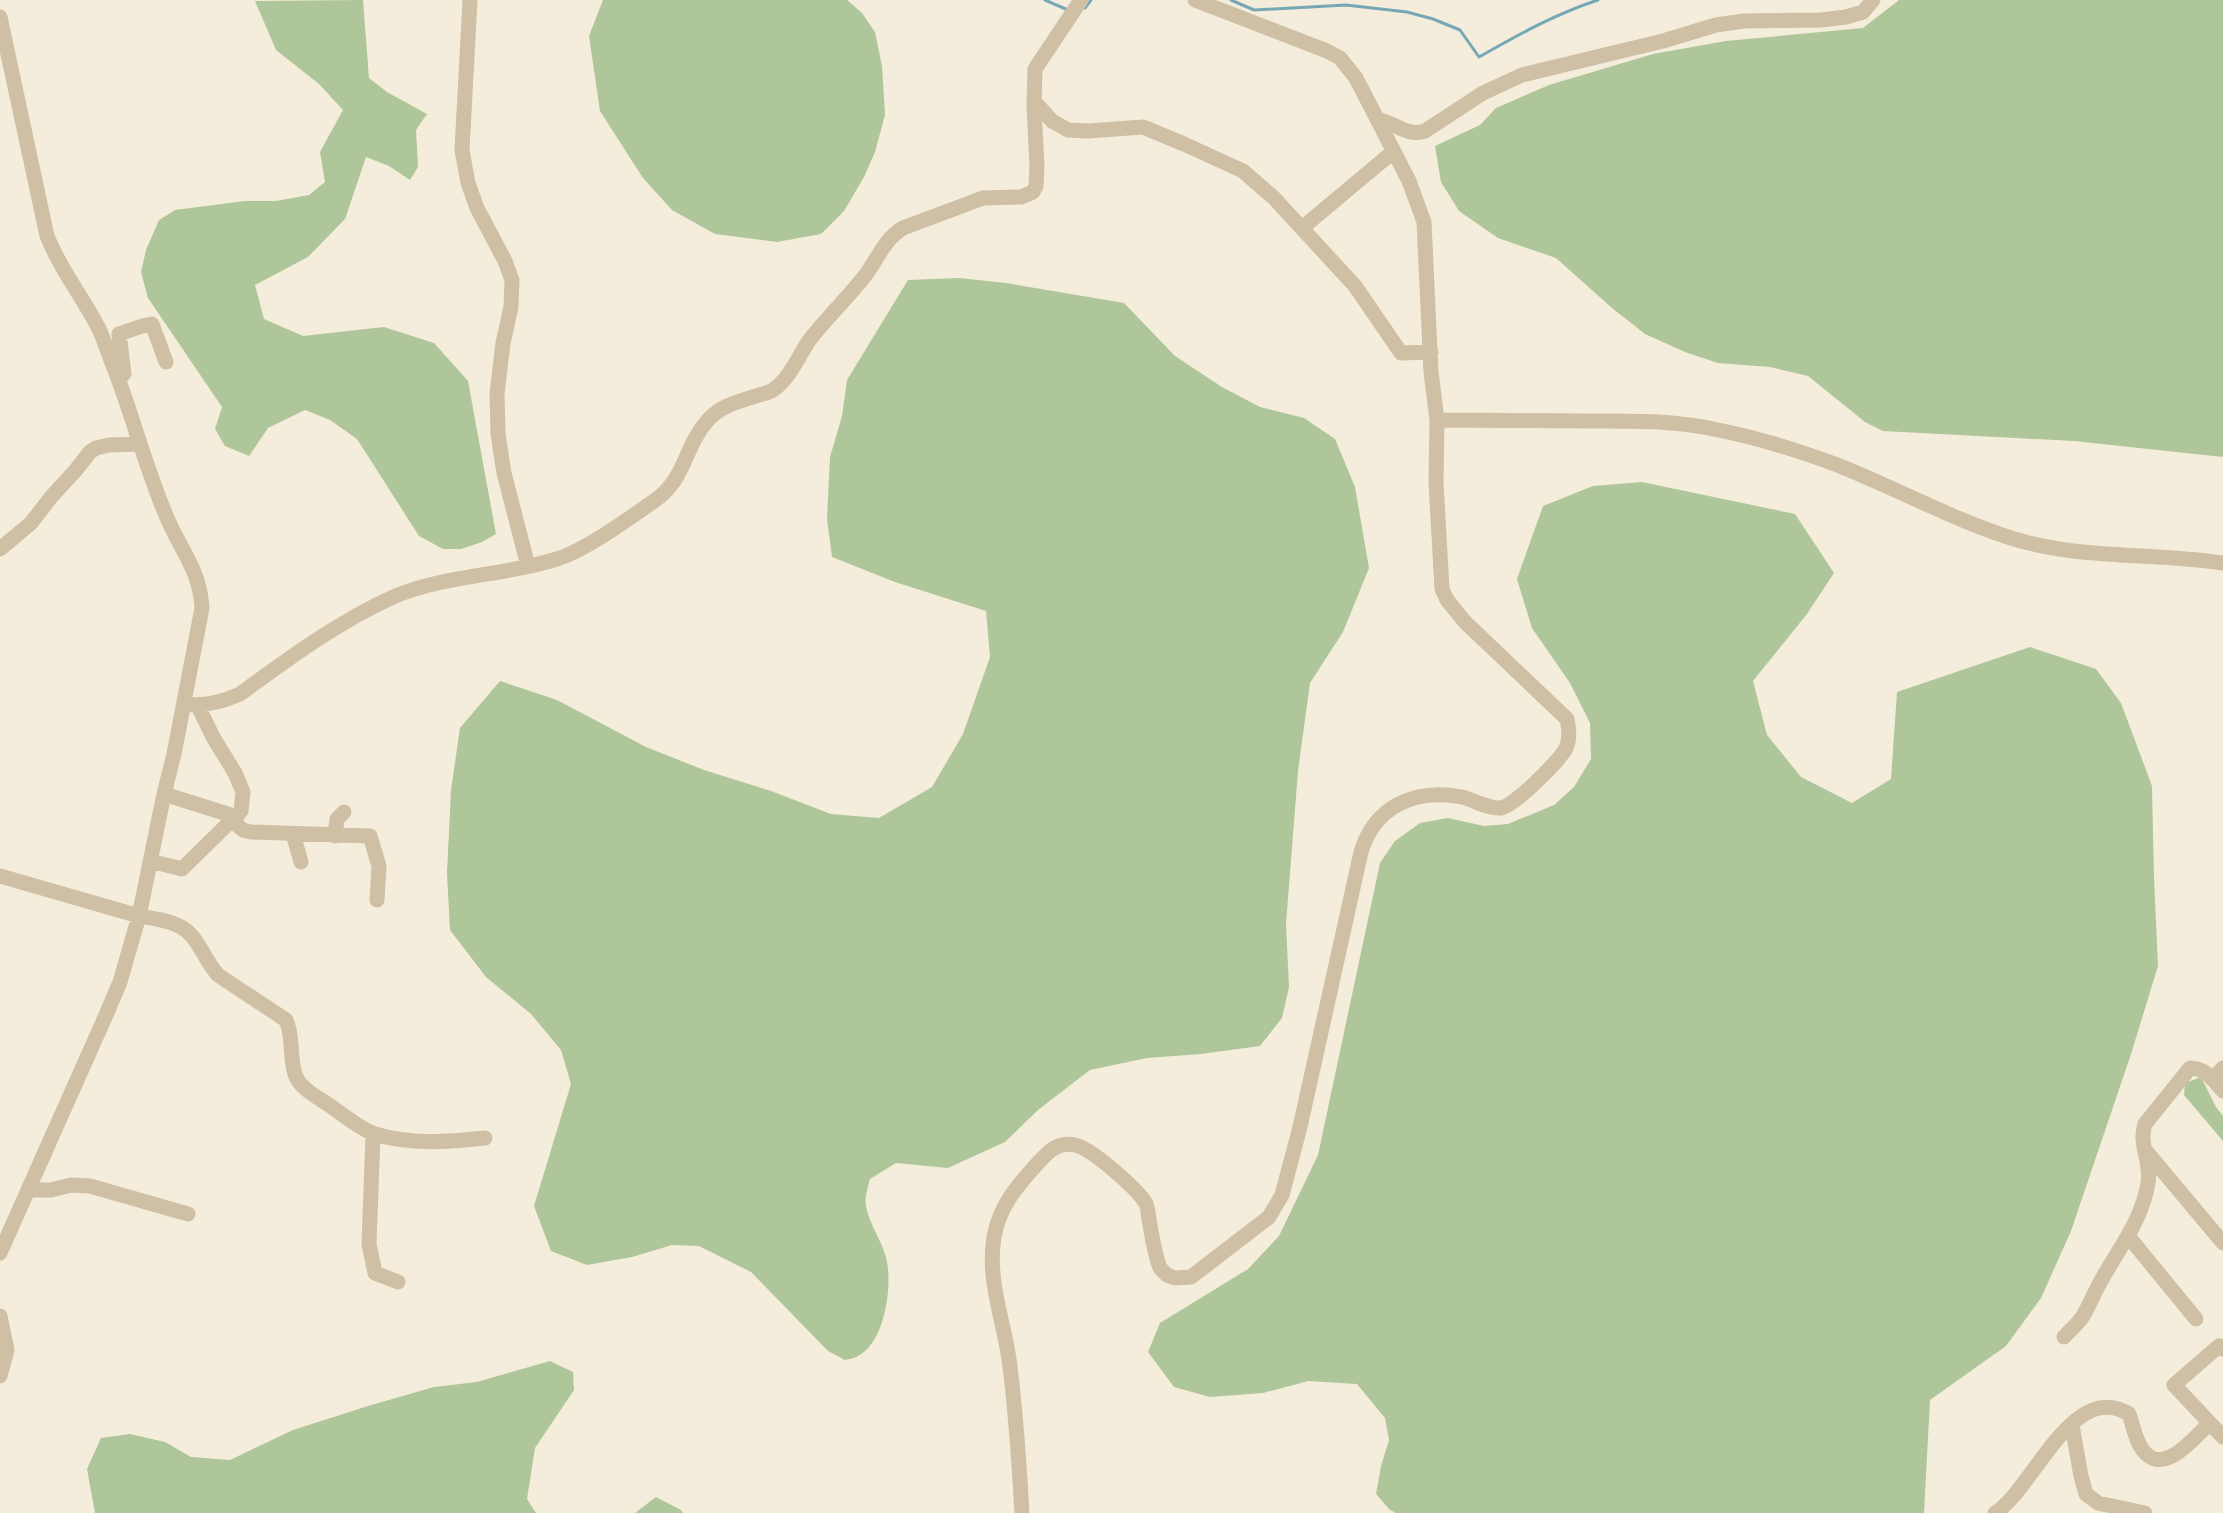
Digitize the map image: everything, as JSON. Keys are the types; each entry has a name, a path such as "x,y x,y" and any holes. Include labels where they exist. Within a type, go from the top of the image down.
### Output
{"street":[{"path":"470,0 462,150 468,183 477,208 505,261 512,280 511,307 503,343 497,394 498,434 504,473 528,566"},
{"path":"191,705 224,700 240,694 325,636 394,597 424,586 528,566 573,553 657,500 674,485 694,438 710,418 728,404 772,391 779,384 809,341 867,273 886,241 893,234 903,228 983,198 1021,197 1033,192 1036,186 1037,167 1035,69 1082,0"},
{"path":"1022,1513 1017,1429 1010,1367 993,1283 992,1249 1000,1215 1015,1189 1048,1152 1058,1146 1072,1144 1083,1147 1099,1157 1146,1203 1160,1268 1167,1275 1176,1278 1191,1277 1248,1235 1269,1217 1282,1195 1300,1126 1361,852 1366,836 1374,823 1402,802 1421,796 1462,797 1494,807 1508,806 1567,748 1569,728 1567,719 1465,622 1447,600 1442,589 1436,482 1437,420 1424,222 1409,181 1356,78 1341,58 1195,0"},
{"path":"1378,120 1418,133 1425,131 1483,93 1522,75 1663,41 1716,25 1744,21 1821,20 1846,17 1863,12 1873,0"},
{"path":"0,17 47,236 56,259 98,327 168,519 194,569 202,609 191,705 164,794 139,916 120,982 28,1190 4,1233 0,1253"},
{"path":"1034,101 1052,121 1068,130 1143,127 1234,166 1257,182 1274,198 1355,286 1401,353 1431,352"},
{"path":"1302,228 1394,151"},
{"path":"121,385 124,377 118,334 152,324 166,362"},
{"path":"1437,420 1682,423 1719,430 1812,457 1979,527 2048,548 2111,556 2223,563"},
{"path":"0,549 31,523 90,452 109,445 140,444"},
{"path":"150,861 182,869 241,811 243,792 235,773 191,705"},
{"path":"164,794 234,819 243,830 251,832 370,836 379,866 377,900"},
{"path":"335,836 337,819 344,812"},
{"path":"293,834 300,862"},
{"path":"0,876 139,916 161,919 183,928 190,933 218,975 286,1020 291,1031 295,1075 300,1083 374,1134 418,1142 450,1142 485,1138"},
{"path":"2064,1337 2082,1318 2101,1279 2143,1207 2149,1180 2142,1135 2145,1124 2190,1068 2200,1068 2217,1074 2223,1091"},
{"path":"374,1134 369,1244 375,1273 398,1282"},
{"path":"2146,1151 2223,1243"},
{"path":"28,1190 51,1190 71,1185 90,1186 189,1214"},
{"path":"2128,1236 2196,1319"},
{"path":"0,1316 7,1350 0,1376"},
{"path":"2223,1349 2219,1346 2174,1385 2223,1437"},
{"path":"1995,1513 2011,1500 2030,1472 2075,1419 2090,1409 2123,1410 2129,1414 2142,1449 2150,1457 2163,1460 2181,1450 2210,1423"},
{"path":"2072,1425 2086,1494 2098,1503 2116,1511 2145,1513"}],"green space":[{"path":"363,0 369,78 387,92 427,114 416,130 418,167 410,180 389,166 366,157 345,219 308,257 255,285 264,319 303,336 384,327 434,343 468,381 496,534 482,542 461,549 443,549 419,536 357,439 330,420 305,410 268,428 249,456 225,446 215,429 222,407 148,298 141,272 146,250 159,220 175,210 245,201 276,201 309,195 325,182 320,152 343,110 319,84 276,50 255,1"},
{"path":"603,0 847,0 862,13 875,32 882,66 885,115 875,152 864,177 844,211 821,234 777,242 715,234 672,210 643,178 600,111 589,36"},
{"path":"1899,0 2223,0 2223,457 2074,441 1883,431 1865,422 1808,376 1770,367 1718,363 1685,352 1645,334 1556,258 1498,238 1459,211 1441,182 1435,146 1480,125 1496,108 1549,85 1653,54 1726,41 1863,28"},
{"path":"959,278 1006,283 1124,303 1175,356 1222,387 1260,407 1304,418 1335,439 1355,487 1369,568 1343,632 1310,683 1298,771 1286,924 1289,987 1282,1018 1260,1046 1147,1058 1090,1070 1038,1110 1005,1142 948,1168 896,1163 870,1179 866,1203 888,1265 888,1294 881,1324 868,1349 854,1358 845,1360 828,1351 751,1272 699,1246 672,1245 632,1257 587,1265 551,1251 534,1206 571,1084 561,1050 531,1014 486,977 450,930 447,873 451,790 460,728 500,681 557,700 646,747 704,770 771,791 831,814 879,818 932,787 963,734 990,657 986,611 895,582 832,557 827,519 830,457 842,416 847,380 908,280"},
{"path":"1642,482 1795,514 1834,573 1807,614 1753,681 1767,735 1801,777 1852,803 1891,779 1897,692 2030,647 2096,669 2121,703 2152,786 2158,966 2131,1054 2071,1231 2041,1298 2006,1346 1930,1400 1924,1513 1396,1513 1390,1510 1376,1494 1389,1440 1385,1418 1357,1384 1308,1381 1263,1393 1210,1397 1174,1387 1148,1352 1160,1323 1248,1269 1279,1236 1318,1155 1380,863 1395,841 1420,823 1448,818 1484,826 1508,824 1554,805 1574,787 1591,759 1590,723 1570,683 1532,628 1517,579 1543,506 1593,486"},
{"path":"2201,1077 2223,1116 2223,1141 2184,1095 2185,1083"},
{"path":"550,1361 573,1372 574,1390 535,1448 527,1499 536,1513 95,1513 87,1469 101,1438 130,1434 165,1442 191,1457 230,1460 293,1430 368,1406 434,1387 477,1382"},
{"path":"656,1497 681,1510 683,1513 635,1513"}],"waterway":[{"path":"1045,0 1068,10"},
{"path":"1085,8 1091,0"},
{"path":"1231,0 1254,10 1346,5 1407,12 1460,30 1479,57 1552,18 1598,0"}]}
